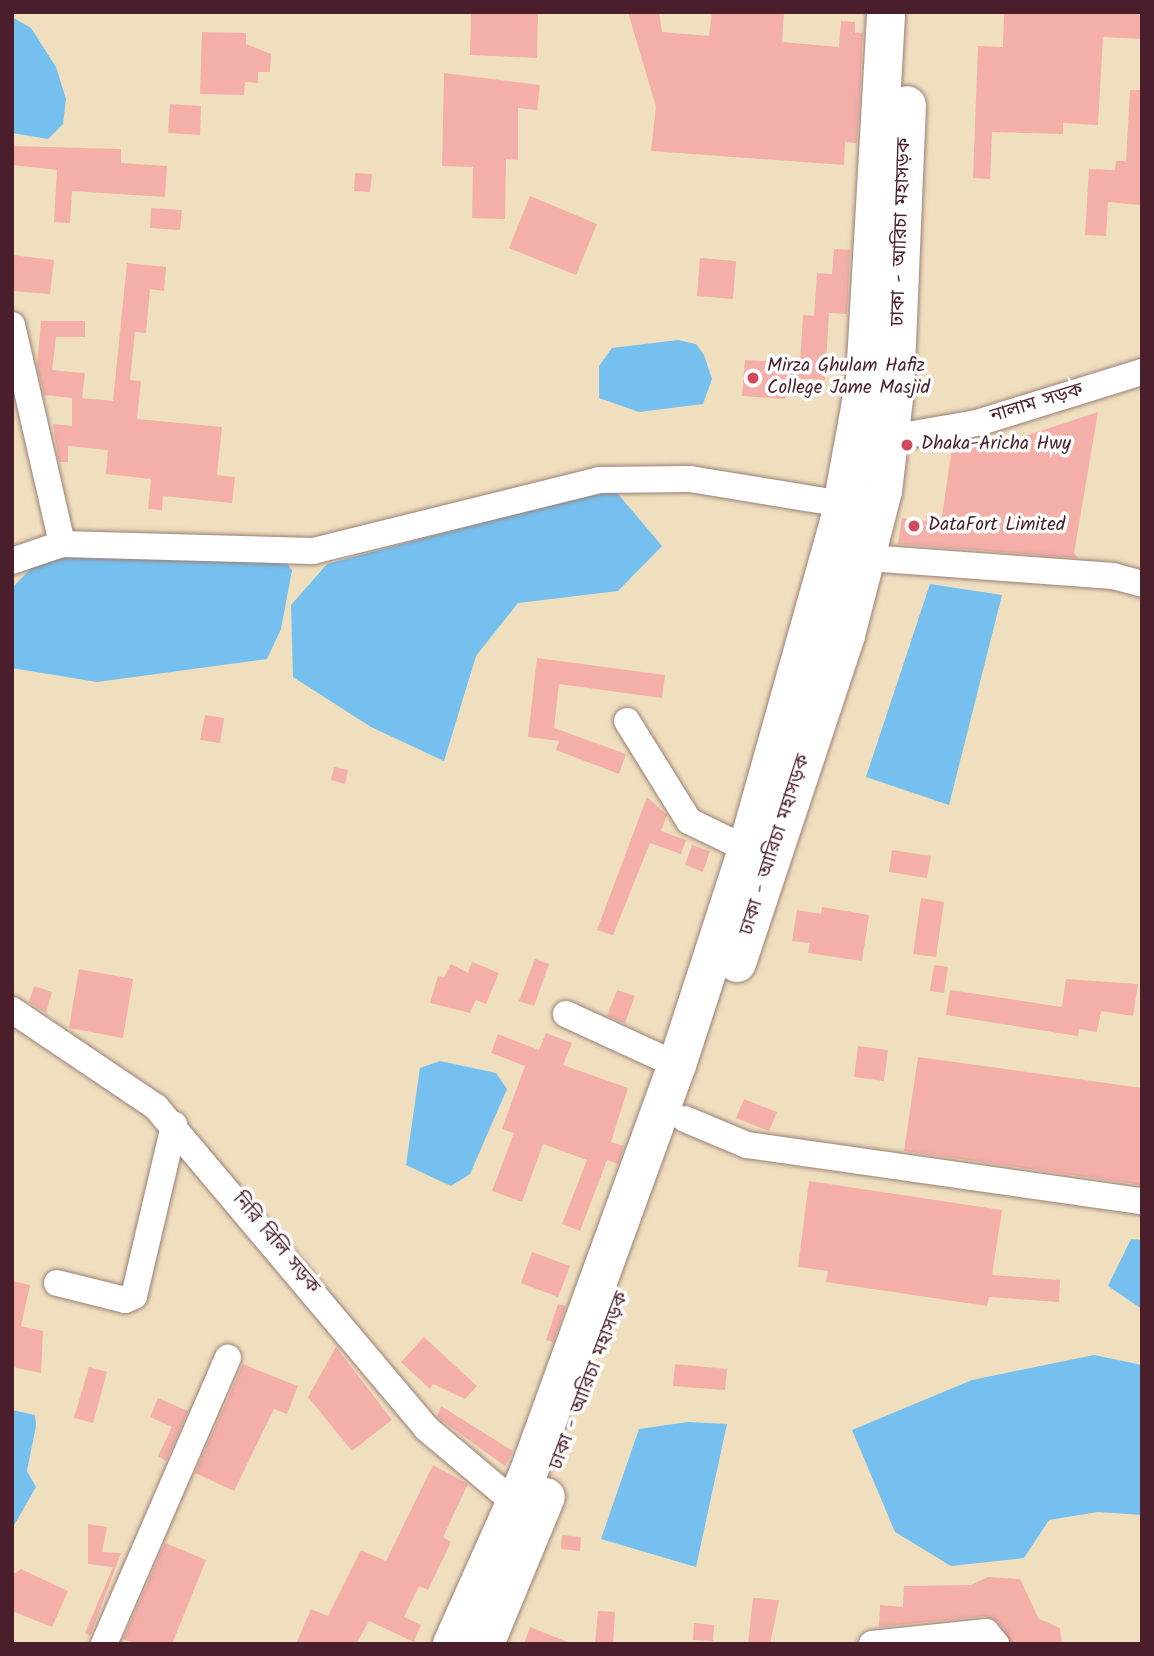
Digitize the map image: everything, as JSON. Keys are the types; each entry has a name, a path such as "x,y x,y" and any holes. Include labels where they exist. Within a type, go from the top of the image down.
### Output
{"highway":[{"path":"452,1644 515,1503 677,1065 747,849 843,503 865,380 886,12"},
{"name":"ঢাকা - আরিচা মহাসড়ক","path":"485,1644 569,1441 685,1119 868,558 890,439 910,12"}],"street":[{"path":"12,325 62,544"},
{"name":"নালাম সড়ক","path":"890,439 965,426 1142,372"},
{"path":"12,561 62,544 313,551 599,480 690,478 843,503"},
{"path":"868,558 1113,576 1142,584"},
{"path":"626,721 689,821 747,849"},
{"name":"নিরি বিলি সড়ক","path":"12,1010 132,1088 174,1125 426,1428 515,1503"},
{"path":"566,1014 677,1065"},
{"path":"685,1119 747,1145 1142,1202"},
{"path":"57,1283 125,1300 134,1296 174,1125"},
{"path":"104,1644 228,1359"},
{"path":"872,1644 986,1632 996,1644"}],"water":[{"path":"12,17 31,28 56,67 66,99 63,124 48,139 12,133"},
{"path":"678,340 696,344 704,355 712,379 703,404 639,412 599,398 599,366 612,348"},
{"path":"613,488 662,546 618,591 518,603 476,656 444,761 371,727 293,677 291,605 327,564"},
{"path":"79,550 281,556 292,570 281,629 267,659 97,682 12,668 12,588 38,561"},
{"path":"930,584 1002,595 949,805 866,777"},
{"path":"440,1061 496,1073 507,1089 470,1174 451,1186 406,1165 420,1068"},
{"path":"1131,1239 1142,1240 1142,1309 1108,1286"},
{"path":"1094,1355 1142,1365 1142,1515 1098,1512 1049,1520 1024,1558 951,1566 895,1532 852,1430 972,1380"},
{"path":"12,1410 35,1415 36,1426 27,1471 36,1487 12,1529"},
{"path":"688,1422 727,1424 696,1567 601,1539 639,1429"}],"building":[{"path":"471,12 538,12 537,58 470,55"},
{"path":"628,12 659,12 662,32 709,36 712,12 784,12 782,42 839,47 841,21 855,22 855,33 863,33 857,143 845,142 844,165 651,151 656,107"},
{"path":"1004,12 1142,12 1142,39 1103,37 1098,125 1063,123 1063,134 992,132 990,179 973,178 978,46 1003,47"},
{"path":"202,32 246,33 246,44 271,54 270,72 258,72 258,83 245,82 244,95 200,94"},
{"path":"444,73 540,85 537,110 518,108 518,160 506,159 505,219 472,218 473,167 442,166"},
{"path":"1130,90 1142,90 1142,205 1108,202 1106,236 1085,235 1089,169 1115,170 1116,161 1126,161"},
{"path":"170,104 201,106 200,135 168,133"},
{"path":"12,146 121,149 121,163 167,166 165,197 72,191 70,223 54,222 57,170 12,165"},
{"path":"355,173 372,174 370,192 354,191"},
{"path":"530,196 597,224 576,275 509,248"},
{"path":"151,208 182,210 180,230 150,228"},
{"path":"834,249 850,250 847,314 829,313 825,380 787,378 785,399 742,396 745,360 800,363 803,315 814,316 817,273 832,274"},
{"path":"12,255 54,260 50,294 12,291"},
{"path":"700,258 736,261 733,299 697,296"},
{"path":"127,263 166,267 164,291 150,289 146,333 135,332 130,380 141,381 137,419 222,427 217,475 235,477 232,503 163,496 162,510 148,509 151,479 106,474 108,450 68,446 68,462 59,462 53,424 72,426 72,398 44,395 37,365 41,321 85,321 85,337 56,337 52,370 85,373 82,398 113,401"},
{"path":"1098,412 1074,553 1078,558 898,544 902,518 941,523 952,448 982,440 980,451"},
{"path":"537,658 665,675 662,698 559,684 554,728 626,754 619,774 556,750 559,741 528,737"},
{"path":"205,715 224,718 220,743 200,740"},
{"path":"334,767 348,770 345,784 331,780"},
{"path":"647,797 667,815 661,831 686,840 681,854 650,843 613,935 597,930"},
{"path":"692,845 710,851 703,872 685,865"},
{"path":"892,850 931,856 927,878 889,872"},
{"path":"921,898 944,902 936,957 913,954"},
{"path":"822,907 869,915 862,961 808,953 810,943 792,941 797,910 821,914"},
{"path":"535,959 549,964 534,1006 519,1001"},
{"path":"472,962 499,973 486,1004 476,1000 470,1013 430,1003 438,976 444,977 451,964 468,973"},
{"path":"934,965 948,967 944,993 930,991"},
{"path":"79,969 133,979 123,1038 69,1028"},
{"path":"1066,979 1138,984 1133,1016 1101,1011 1097,1032 1079,1029 1078,1036 946,1015 950,990 1062,1007"},
{"path":"34,986 52,992 46,1013 29,1002"},
{"path":"617,990 635,996 625,1023 607,1016"},
{"path":"546,1033 572,1043 563,1065 628,1088 611,1142 624,1146 618,1164 607,1160 580,1231 562,1224 587,1160 543,1144 522,1202 492,1191 514,1133 502,1129 525,1066 491,1053 498,1034 539,1050"},
{"path":"858,1046 888,1050 884,1081 854,1077"},
{"path":"918,1057 1142,1088 1142,1185 904,1151"},
{"path":"744,1099 777,1112 769,1131 736,1118"},
{"path":"809,1181 1002,1210 992,1275 1060,1280 1059,1302 989,1297 987,1306 826,1282 828,1271 798,1267"},
{"path":"532,1252 570,1266 558,1297 521,1283"},
{"path":"12,1281 30,1285 21,1326 43,1331 41,1373 12,1367"},
{"path":"558,1304 566,1306 553,1342 546,1340"},
{"path":"424,1337 477,1386 465,1399 433,1384 430,1389 401,1362"},
{"path":"336,1347 392,1420 352,1451 308,1397"},
{"path":"243,1364 298,1386 287,1414 274,1409 234,1491 195,1473"},
{"path":"675,1364 727,1369 725,1390 673,1386"},
{"path":"89,1367 107,1372 93,1423 74,1418"},
{"path":"158,1398 188,1411 166,1461 158,1456 172,1427 150,1417"},
{"path":"441,1406 513,1451 505,1466 437,1417"},
{"path":"433,1465 468,1484 443,1537 451,1542 428,1590 419,1586 404,1617 421,1625 414,1642 369,1621 356,1644 296,1644 311,1609 328,1616 361,1550 386,1561"},
{"path":"88,1524 107,1527 102,1552 121,1553 90,1636 85,1633 113,1567 88,1564"},
{"path":"562,1535 581,1537 580,1551 561,1549"},
{"path":"165,1543 206,1560 172,1644 135,1644 123,1639"},
{"path":"21,1569 68,1591 52,1627 12,1611 12,1575"},
{"path":"988,1577 1020,1579 1039,1619 1060,1628 1062,1644 1011,1644 998,1622 985,1616 879,1627 880,1605 903,1607 904,1586 971,1585"},
{"path":"753,1598 779,1600 770,1644 748,1644"},
{"path":"598,1611 615,1612 613,1644 595,1644"},
{"path":"694,1623 714,1625 713,1641 693,1640"},
{"path":"530,1627 570,1643 570,1644 524,1644"}],"place":[{"name":"Mirza Ghulam Hafiz College Jame Masjid","path":"753,378"},
{"name":"Dhaka-Aricha Hwy","path":"907,445"},
{"name":"DataFort Limited","path":"914,526"}]}
